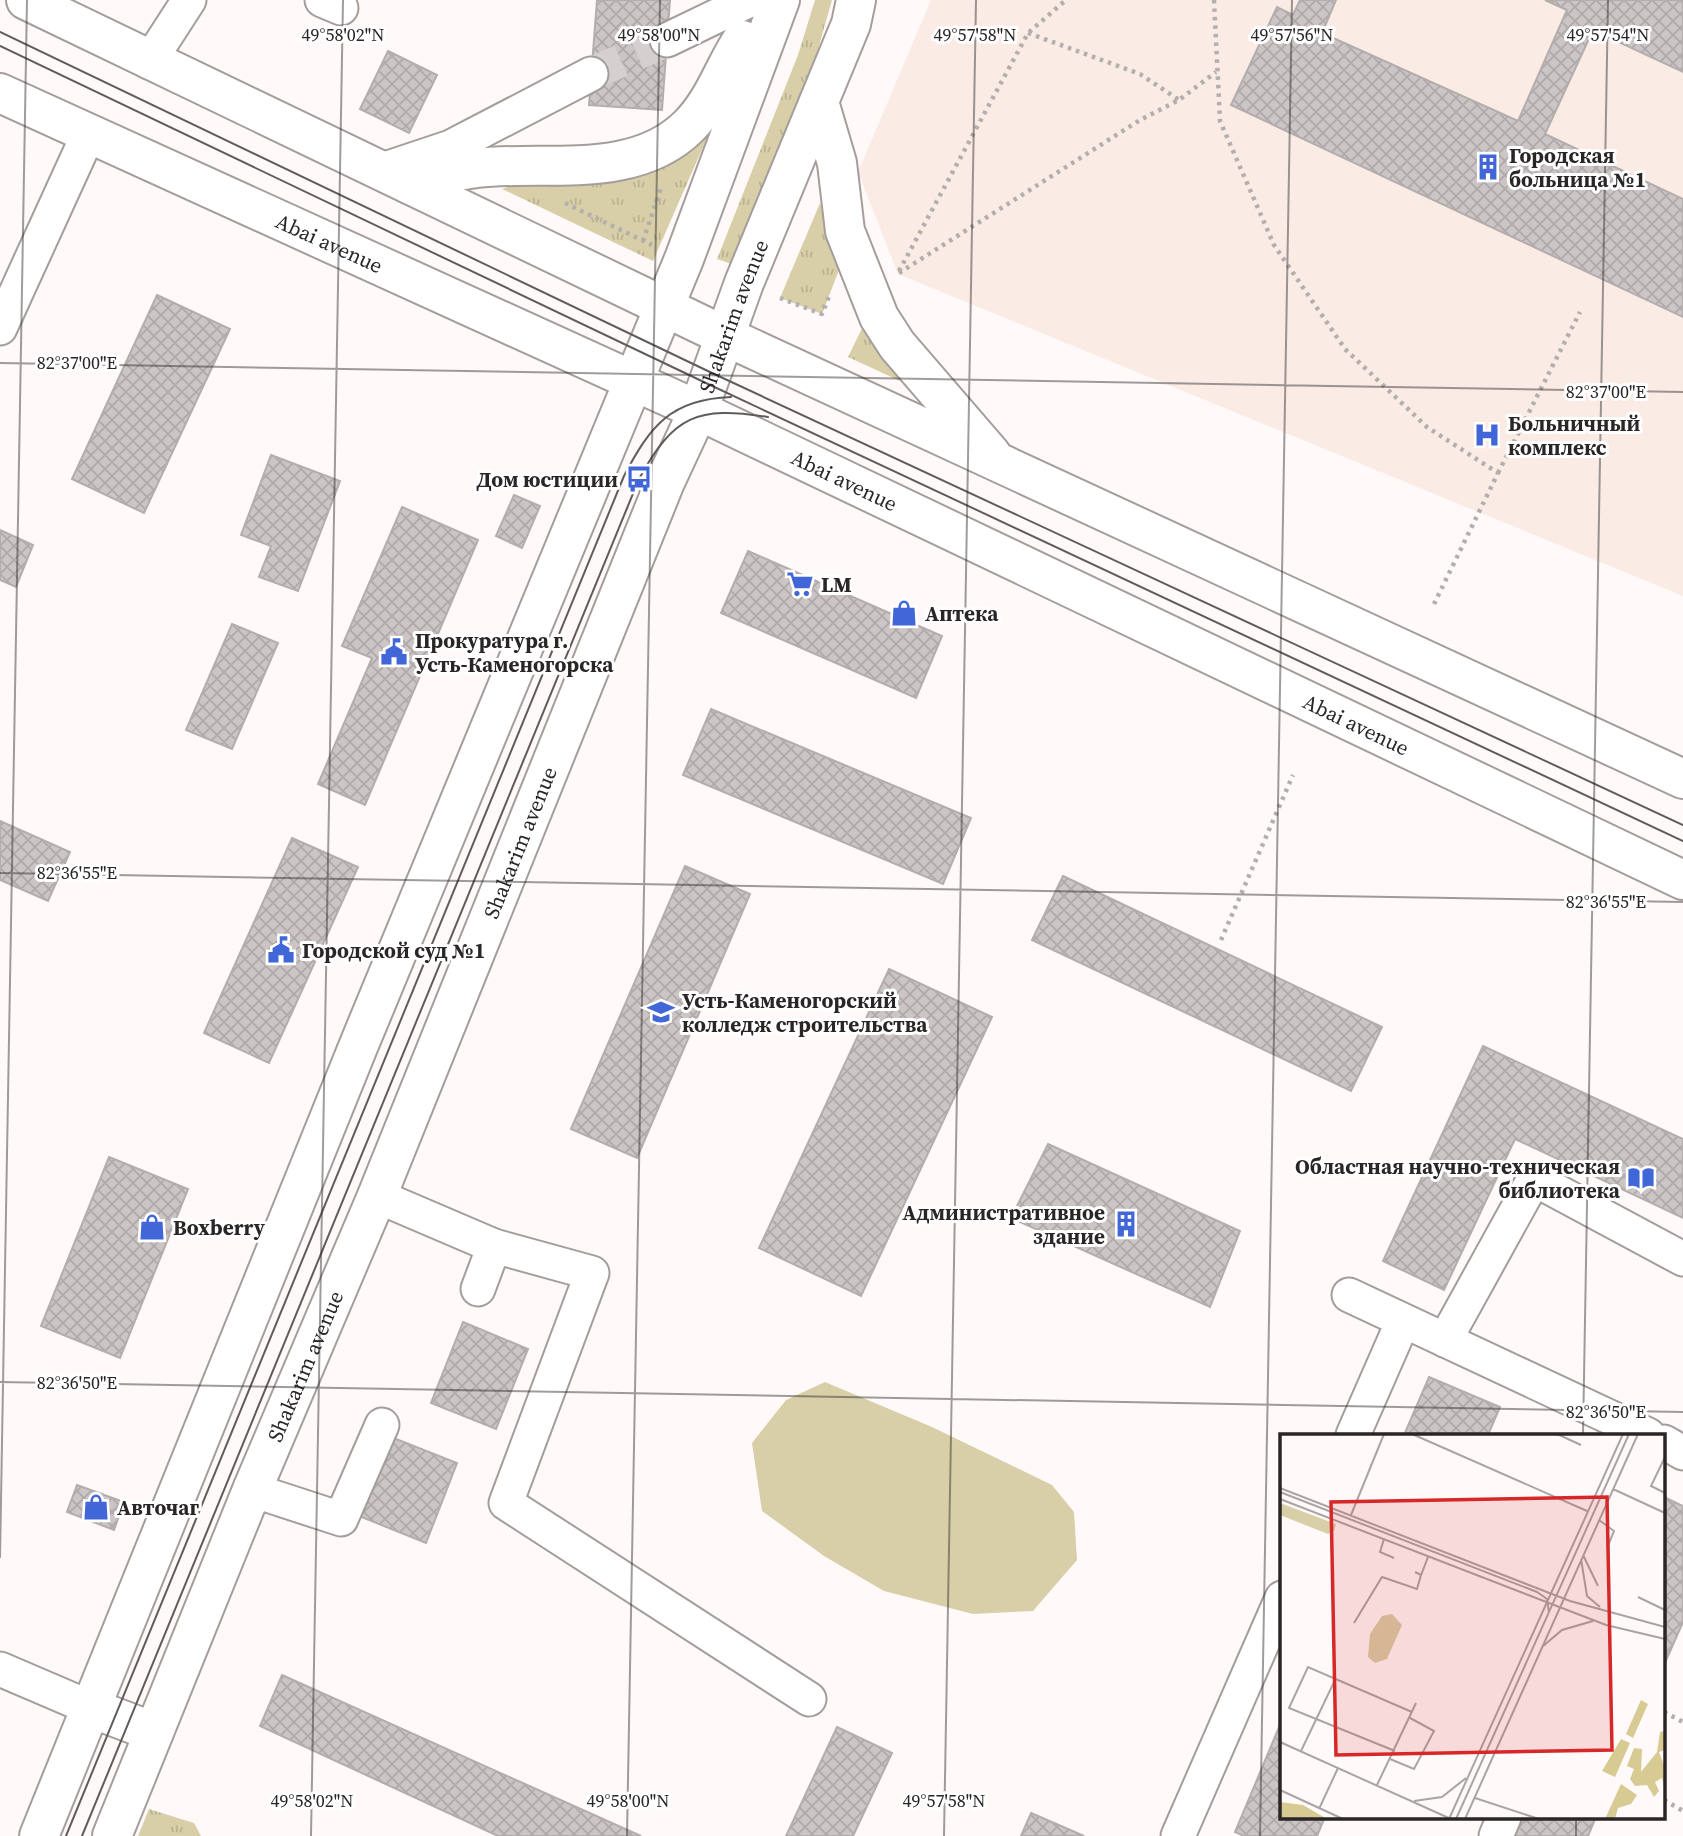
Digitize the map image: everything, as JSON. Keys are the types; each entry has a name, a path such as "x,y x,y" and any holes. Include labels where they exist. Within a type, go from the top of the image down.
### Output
{"main road":[{"path":"26,0 149,62 725,336 1683,779"},
{"name":"Shakarim avenue","path":"112,1836 252,1490 377,1196 660,495 698,411 725,336 851,24 856,0"},
{"path":"394,177 475,168 600,163 659,147 687,129 701,113 741,42 756,26 767,6"},
{"path":"39,1836 358,1047 684,259 767,6"},
{"name":"Abai avenue","path":"0,93 698,411 1683,880"},
{"path":"819,102 837,163 845,231 878,317 897,345 997,461"},
{"path":"91,1708 154,1732"}],"street":[{"path":"149,62 189,0"},
{"path":"667,40 767,6"},
{"path":"394,177 592,74"},
{"path":"0,328 88,135"},
{"path":"1445,1340 1534,1179 1683,1259"},
{"path":"377,1196 494,1246 592,1273 506,1503 809,1699"},
{"path":"478,1289 494,1246"},
{"path":"1349,1295 1646,1434"},
{"path":"1353,1434 1403,1321"},
{"path":"252,1490 341,1519 382,1425"},
{"path":"1666,1444 1683,1453"},
{"path":"1184,1834 1280,1603"},
{"path":"0,1669 91,1708"},
{"path":"1496,1836 1504,1818"}],"path":[{"path":"1066,0 1028,33 898,274 1140,120 1179,100 1217,71"},
{"path":"1214,0 1220,121 1274,245 1345,349 1427,428 1499,473"},
{"path":"1028,33 1140,74 1179,100"},
{"path":"643,240 667,173"},
{"path":"558,199 659,248"},
{"path":"780,298 822,314 835,281"},
{"path":"1434,604 1580,312"},
{"path":"1221,940 1293,775"},
{"path":"1666,1713 1683,1722"},
{"path":"1666,1801 1683,1811"}],"shaded area":[{"name":"Больничный комплекс","path":"931,0 1683,0 1683,596 898,274 858,172"}],"green space":[{"path":"815,0 832,0 815,60 737,266 717,259 798,55"},
{"path":"714,122 653,261 502,189 522,182"},
{"path":"820,203 839,270 822,314 780,298"},
{"path":"867,318 900,381 848,357"},
{"path":"825,1382 932,1427 1052,1485 1074,1512 1077,1560 1033,1611 973,1614 884,1591 824,1556 762,1511 752,1443 786,1400"},
{"path":"149,1809 194,1823 201,1836 138,1836"}],"building":[{"path":"597,0 670,0 662,110 589,105"},
{"name":"Городская больница №1","path":"1300,0 1336,0 1322,33 1518,121 1567,10 1545,0 1683,0 1683,72 1593,30 1545,134 1683,199 1683,317 1231,105 1277,7 1293,15"},
{"path":"388,51 437,75 409,133 360,109"},
{"path":"157,295 230,329 144,513 72,479"},
{"path":"271,455 340,481 298,591 259,577 271,546 241,535"},
{"path":"514,495 540,506 522,548 496,536"},
{"name":"Прокуратура г. Усть-Каменогорска","path":"402,507 478,540 365,805 318,784 372,658 342,646"},
{"path":"0,530 33,545 16,587 0,580"},
{"path":"748,551 942,636 916,698 721,613"},
{"path":"232,624 278,643 232,749 186,730"},
{"path":"711,709 971,818 943,884 683,775"},
{"path":"0,821 70,852 48,901 0,880"},
{"name":"Городской суд №1","path":"292,838 358,867 269,1063 204,1033"},
{"name":"Усть-Каменогорский колледж строительства","path":"685,866 750,894 637,1158 571,1129"},
{"path":"1063,876 1382,1027 1351,1091 1032,940"},
{"path":"889,969 992,1017 861,1296 759,1248"},
{"name":"Областная научно-техническая библиотека","path":"1483,1046 1683,1139 1683,1218 1515,1139 1444,1290 1383,1261"},
{"name":"Административное здание","path":"1048,1144 1240,1231 1210,1307 1011,1218"},
{"path":"109,1157 188,1189 120,1358 41,1326"},
{"path":"463,1322 528,1349 496,1429 431,1403"},
{"path":"1429,1377 1500,1407 1488,1434 1404,1434"},
{"path":"391,1437 457,1463 426,1543 359,1516"},
{"name":"Авточаг","path":"77,1485 124,1502 114,1530 67,1512"},
{"path":"1666,1498 1683,1506 1683,1622 1666,1660"},
{"path":"282,1675 641,1836 498,1836 260,1726"},
{"path":"1280,1725 1280,1818 1325,1818 1317,1836 1244,1836 1235,1832"},
{"path":"837,1727 892,1753 853,1836 786,1836"},
{"path":"1031,1813 1084,1836 1021,1836"},
{"path":"1515,1818 1596,1818 1588,1836 1506,1836"}],"tunnel":[{"path":"591,74 667,40"}],"tram line":[{"path":"0,32 712,373 1683,825"},
{"path":"0,46 708,384 1683,841"},
{"path":"66,1836 624,476 643,443 665,418 693,403 731,397"},
{"path":"82,1836 639,479 664,441 676,428 690,420 723,413 768,417"}],"place":[{"name":"Городская больница №1","path":"1488,167"},
{"name":"Больничный комплекс","path":"1487,435"},
{"name":"Дом юстиции","path":"639,479"},
{"name":"LM","path":"800,584"},
{"name":"Аптека","path":"904,613"},
{"name":"Прокуратура г. Усть-Каменогорска","path":"394,652"},
{"name":"Городской суд №1","path":"281,950"},
{"name":"Усть-Каменогорский колледж строительства","path":"661,1012"},
{"name":"Областная научно-техническая библиотека","path":"1641,1178"},
{"name":"Административное здание","path":"1126,1224"},
{"name":"Boxberry","path":"152,1227"},
{"name":"Авточаг","path":"96,1507"}]}
